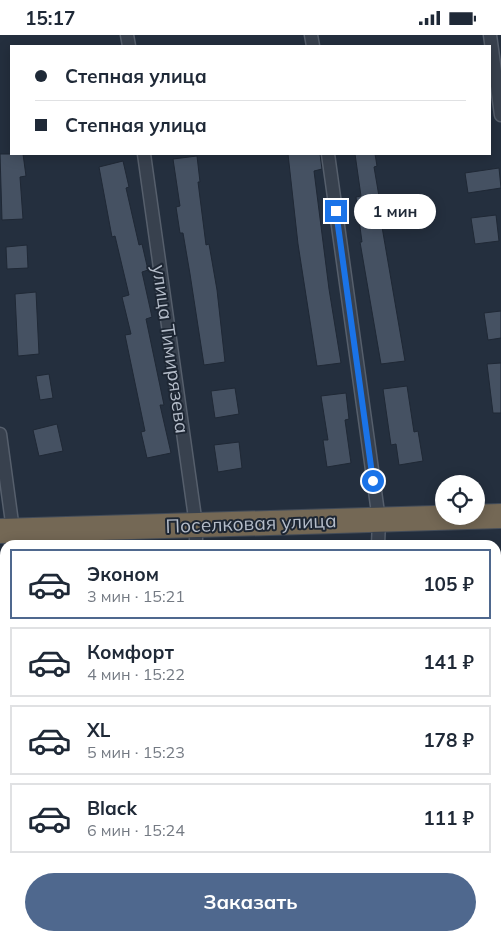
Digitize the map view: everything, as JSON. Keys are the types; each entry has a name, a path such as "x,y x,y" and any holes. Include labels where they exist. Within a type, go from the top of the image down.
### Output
{"highway":[{"name":"Поселковая улица","path":"8,535 196,535 379,520 501,516"}],"street":[{"path":"490,35 501,115"},
{"name":"улица Тимирязева","path":"144,155 196,535"},
{"path":"328,155 379,520 378,540"},
{"path":"0,433 8,535"}],"building":[{"path":"0,154 23,155 26,176 20,177 23,219 2,220"},
{"path":"288,155 320,155 322,169 314,171 329,289 341,363 317,366 298,244"},
{"path":"355,155 375,155 377,166 374,167 383,220 381,221 405,361 381,364 360,242 362,242 356,197 361,196"},
{"path":"197,156 200,182 198,182 206,245 209,244 217,290 225,362 204,365 183,233 180,233 176,207 180,206 173,159"},
{"path":"123,161 129,187 126,188 139,245 142,244 148,270 142,272 152,317 146,319 164,405 160,405 171,453 147,458 141,432 145,431 125,335 131,334 122,297 129,295 115,236 112,237 99,167"},
{"path":"499,168 501,188 468,193 465,173"},
{"path":"496,215 499,241 475,244 471,218"},
{"path":"27,245 28,268 7,269 6,247"},
{"path":"36,292 39,354 18,356 15,294"},
{"path":"501,311 501,338 488,340 484,313"},
{"path":"501,363 501,413 493,413 487,364"},
{"path":"49,374 53,398 40,400 36,376"},
{"path":"407,386 414,432 418,431 423,461 399,465 396,444 391,445 383,389"},
{"path":"235,388 239,414 215,418 211,391"},
{"path":"346,393 349,419 345,420 351,463 327,467 323,440 328,440 321,396"},
{"path":"57,424 63,451 39,456 33,430"},
{"path":"239,442 242,468 218,472 214,445"}],"route":[{"path":"336,211 373,481"}]}
